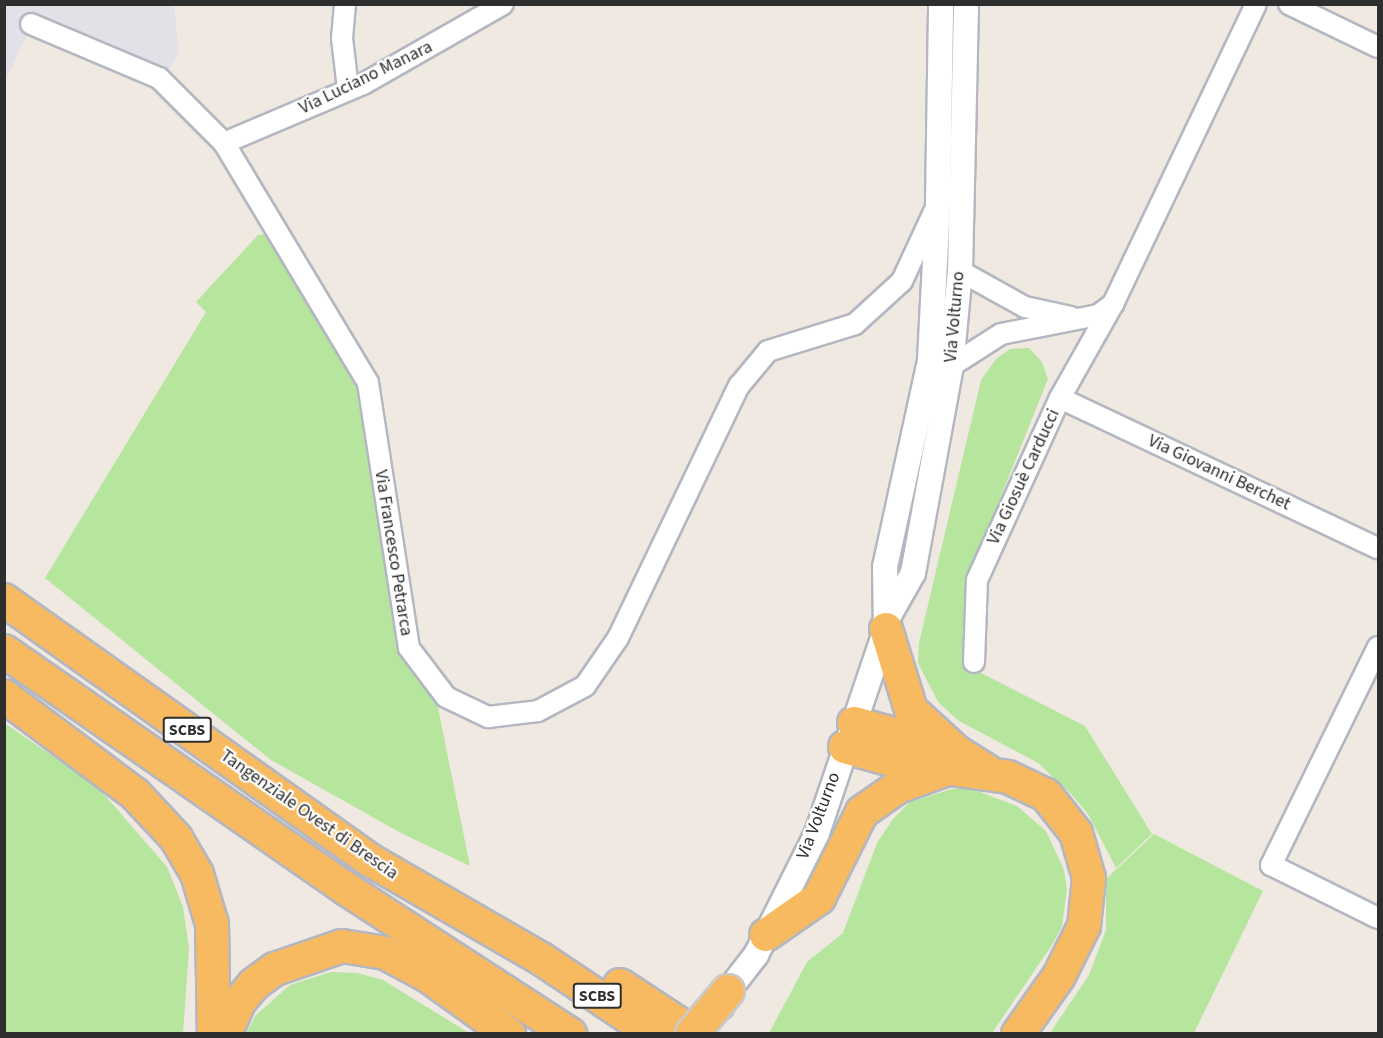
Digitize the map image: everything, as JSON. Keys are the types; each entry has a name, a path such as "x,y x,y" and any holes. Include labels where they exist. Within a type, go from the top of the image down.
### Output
{"highway":[{"name":"Tangenziale Ovest di Brescia","path":"4,600 370,860 540,958 654,1034"},
{"path":"886,624 911,710 951,761"},
{"name":"SCBS","path":"4,651 348,890 570,1034"},
{"path":"4,696 135,794 177,838 197,874 213,924 214,1034"},
{"path":"849,735 899,762 951,761 1028,785 1046,795 1062,812 1086,857 1089,878 1084,926 1059,976 1018,1034"},
{"path":"766,935 819,898 862,812 898,787 951,761"},
{"path":"370,860 461,888 694,1034 728,991"},
{"path":"225,1034 239,1002 274,969 342,946 385,953 428,976 509,1034"}],"street":[{"path":"345,4 342,38 348,89"},
{"name":"Via Luciano Manara","path":"224,143 348,89 445,40 503,4"},
{"name":"Via Volturno","path":"886,624 885,567 930,360 938,201 941,4"},
{"name":"Via Volturno","path":"711,1034 728,991 756,955 817,833 886,624 913,573 951,366 960,271 966,4"},
{"name":"Via Giosuè Carducci","path":"974,662 977,580 1060,398 1113,304 1256,4"},
{"path":"1289,4 1378,47"},
{"name":"Via Francesco Petrarca","path":"31,24 159,78 224,143 368,382 408,648 446,697 488,717 538,711 585,686 618,638 739,386 768,351 855,324 902,281 938,201"},
{"path":"960,271 1025,307 1080,319"},
{"path":"951,366 1001,334 1098,315 1113,304"},
{"name":"Via Giovanni Berchet","path":"1060,398 1378,548"},
{"path":"1378,647 1271,865 1378,918"}],"shaded area":[{"path":"5,5 174,5 179,53 169,70 37,13 5,82"}],"green space":[{"path":"269,233 353,374 361,396 402,650 435,693 470,866 401,833 271,760 45,578 206,312 196,302 258,235"},
{"path":"1029,348 1042,362 1048,379 967,581 981,673 1085,726 1152,834 1116,868 1088,814 1071,794 1038,763 959,721 938,702 918,663 919,643 981,380 996,359 1010,349"},
{"path":"4,723 97,786 167,867 183,907 189,948 183,1033 5,1033"},
{"path":"969,788 1017,806 1046,831 1064,870 1067,889 1062,926 1052,945 992,1033 769,1033 807,962 843,933 877,843 893,819 910,802 952,789"},
{"path":"1154,834 1263,891 1194,1033 1050,1033 1089,975 1106,930 1106,879"},
{"path":"331,972 357,973 383,980 469,1033 246,1033 255,1016 290,985"}]}
